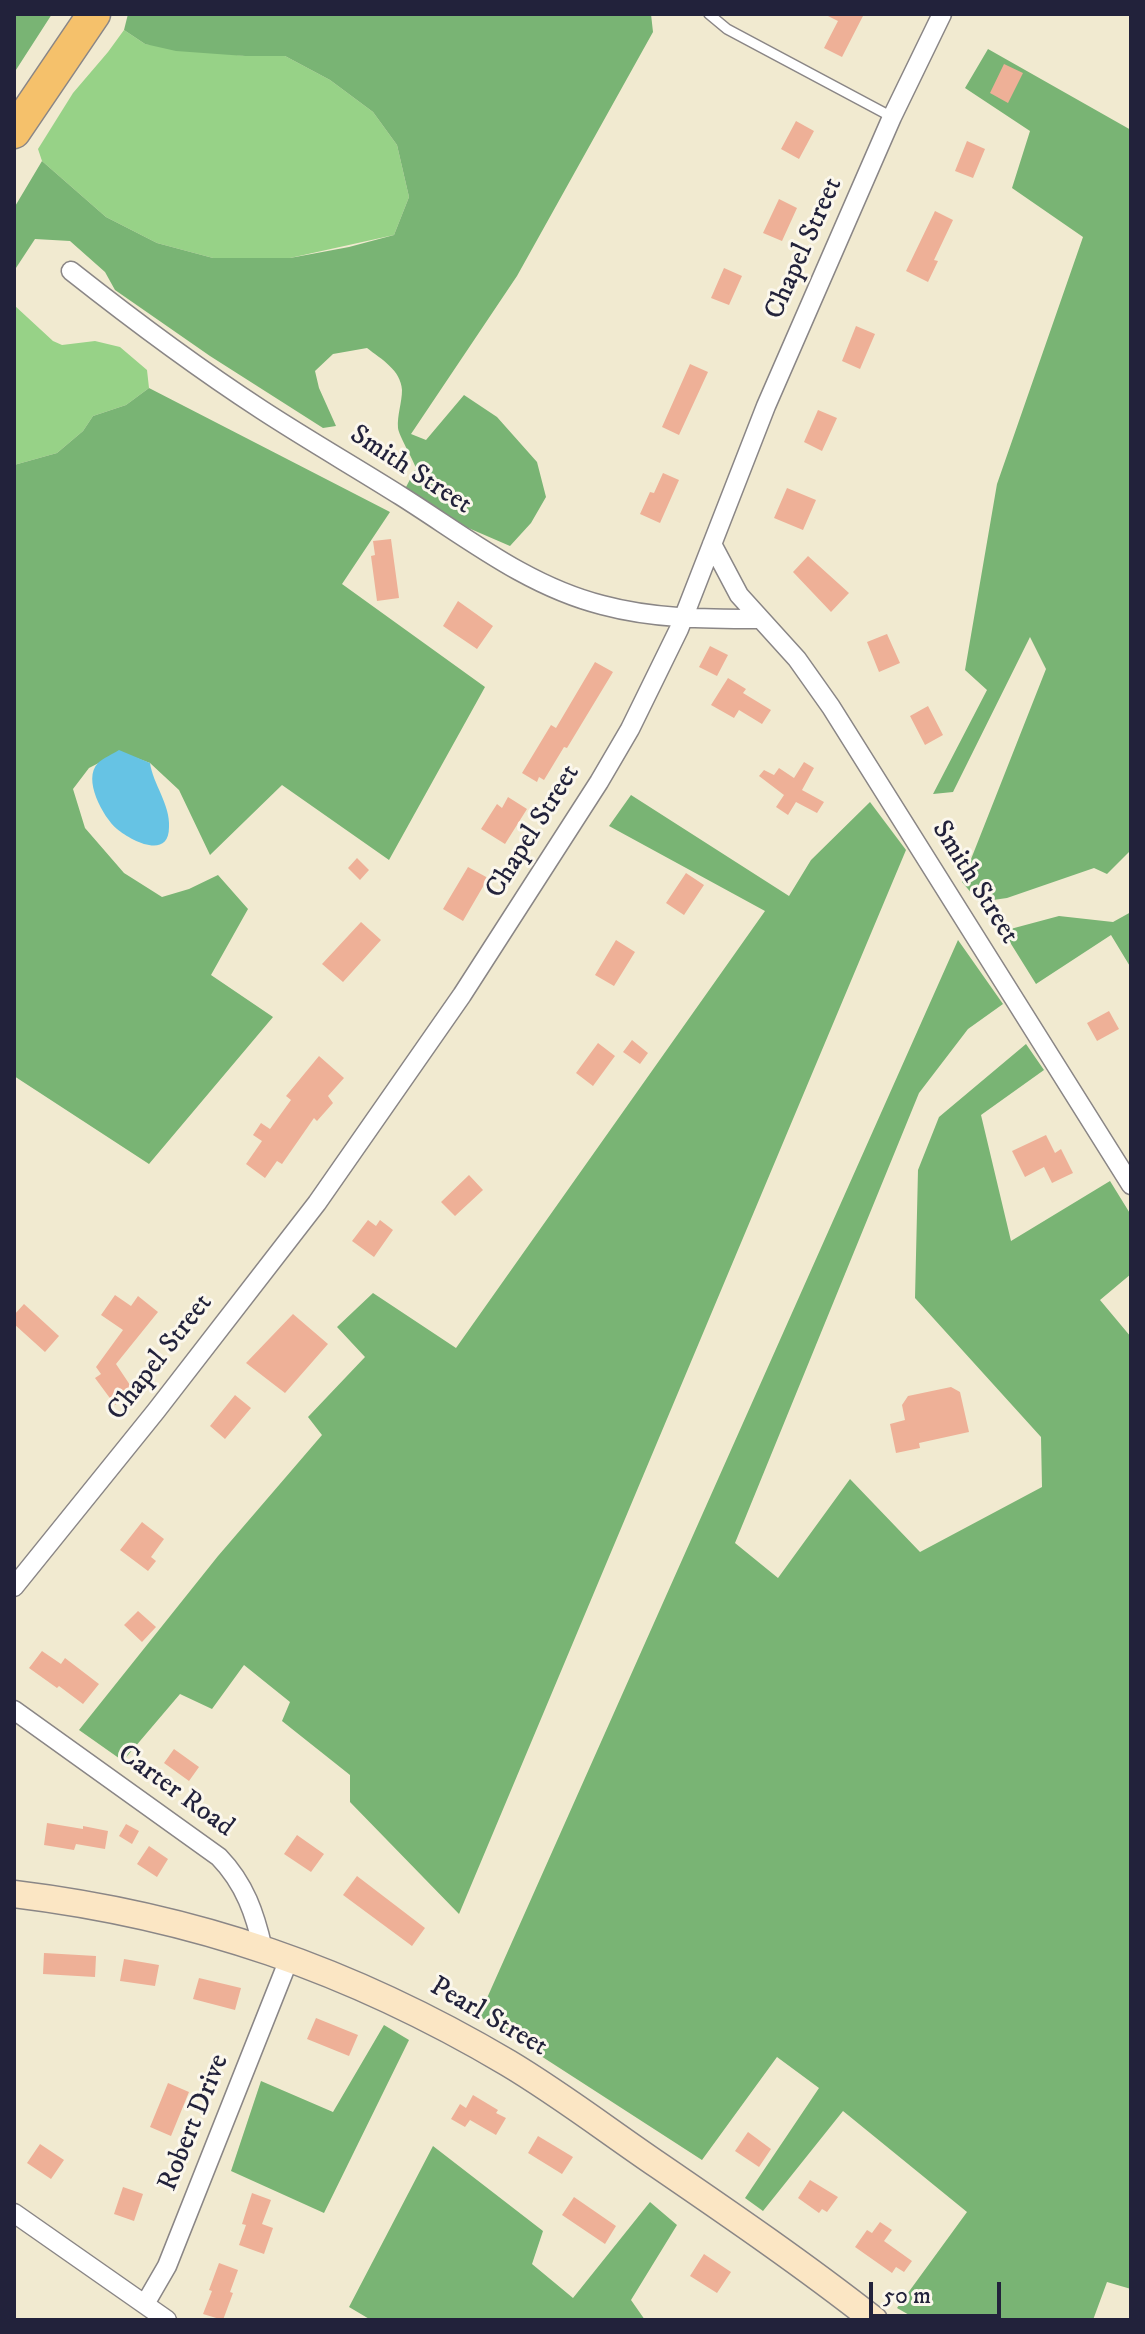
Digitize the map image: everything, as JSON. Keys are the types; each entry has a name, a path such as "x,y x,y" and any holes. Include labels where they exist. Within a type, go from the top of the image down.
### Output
{"highway":[{"path":"14,132 94,14"}],"main road":[{"name":"Pearl Street","path":"14,1894 108,1907 156,1918 263,1949 393,2001 511,2065 560,2097 765,2238 874,2320"}],"street":[{"name":"Chapel Street","path":"14,1587 277,1257 399,1088 599,782 635,718 683,618 766,406 892,117 942,14"},
{"name":"Smith Street","path":"71,271 249,402 520,572 602,605 683,618 759,619"},
{"name":"Smith Street","path":"712,544 732,584 759,619 797,659 831,707 1131,1185"},
{"name":"Carter Road","path":"14,1710 219,1857 243,1888 263,1949"},
{"name":"Robert Drive","path":"145,2304 167,2266 289,1959"},
{"path":"14,2213 167,2320"}],"lane":[{"path":"709,14 727,29 892,117"}],"green space":[{"path":"14,14 52,14 14,73"},
{"path":"128,14 651,14 653,32 517,276 411,434 426,440 464,395 497,417 537,462 546,497 531,523 510,546 466,527 405,489 416,468 398,428 401,383 389,366 367,348 333,354 315,371 336,426 323,428 210,356 115,290 105,272 70,241 35,239 14,271 14,208 42,161 106,217 157,243 213,258 290,258 394,235 409,197 397,145 373,112 330,80 285,56 176,51 145,44 124,30"},
{"path":"124,30 145,44 245,56 285,56 330,80 373,112 397,145 409,197 394,235 290,258 213,258 157,243 106,217 42,161 38,149 73,93"},
{"path":"988,49 1131,130 1131,850 1107,874 1094,868 1007,898 979,902 962,882 1046,669 1030,637 953,792 933,794 987,690 965,670 997,484 1083,237 1012,188 1030,131 965,88"},
{"path":"14,305 53,341 62,345 95,341 120,347 147,370 149,388 126,405 93,416 83,431 57,453 14,465"},
{"path":"149,388 390,512 342,584 485,687 389,860 282,785 210,855 179,790 150,763 120,752 89,768 73,789 85,828 124,873 162,897 189,889 218,875 248,909 211,975 273,1017 149,1164 14,1076 14,465 57,453 83,431 93,416 126,405"},
{"path":"631,795 789,896 811,860 870,802 906,850 459,1914 350,1802 350,1775 282,1721 290,1702 244,1665 212,1709 180,1694 123,1761 79,1730 218,1556 322,1435 308,1417 365,1357 337,1327 373,1293 456,1348 765,911 609,826"},
{"path":"1131,912 1131,968 1111,935 1036,984 1003,931 1059,916 1113,922"},
{"path":"958,940 1003,1004 968,1029 919,1093 735,1543 778,1578 850,1479 920,1552 1042,1487 1041,1437 915,1298 918,1170 939,1117 1026,1044 1044,1070 981,1115 1011,1241 1110,1181 1131,1215 1131,1274 1100,1300 1131,1337 1131,2289 1107,2282 1093,2320 918,2320 897,2308 967,2212 843,2111 763,2211 745,2198 819,2088 777,2057 702,2160 479,2016"},
{"path":"384,2025 409,2040 324,2213 231,2171 261,2081 333,2112"},
{"path":"433,2146 543,2231 532,2264 573,2298 650,2202 677,2225 631,2300 645,2320 371,2320 349,2307"}],"water":[{"path":"119,750 150,763 169,819 167,837 163,843 148,845 117,829 96,798 92,778 94,770 100,761"}],"building":[{"path":"824,14 864,14 842,57 824,48 838,21"},
{"path":"1004,64 1023,73 1008,103 990,93"},
{"path":"796,121 814,131 799,159 781,149"},
{"path":"967,141 985,149 973,178 955,171"},
{"path":"779,199 797,208 782,241 763,233"},
{"path":"935,211 953,220 934,260 938,261 928,282 906,271"},
{"path":"724,268 742,276 729,305 711,298"},
{"path":"856,326 875,334 860,369 842,361"},
{"path":"690,364 708,372 679,435 662,427"},
{"path":"818,410 837,418 822,451 804,442"},
{"path":"663,473 679,480 660,523 640,514"},
{"path":"787,488 816,500 803,530 774,518"},
{"path":"391,539 399,598 377,601 371,556 375,555 373,541"},
{"path":"808,556 849,593 831,612 793,572"},
{"path":"458,601 493,626 477,649 443,626"},
{"path":"887,634 900,663 879,672 867,642"},
{"path":"710,646 728,655 717,676 699,667"},
{"path":"595,662 613,672 567,748 564,747 544,780 539,777 537,782 522,773 551,725 556,728"},
{"path":"728,678 746,689 743,693 771,710 762,724 739,710 734,718 711,705"},
{"path":"928,706 943,735 925,745 910,716"},
{"path":"804,762 814,768 802,790 824,802 817,813 796,802 788,815 776,807 784,795 759,776 764,770 774,775 779,768 794,778"},
{"path":"508,797 527,809 505,844 481,829 497,804 502,808"},
{"path":"357,858 369,870 360,880 348,868"},
{"path":"468,867 488,878 463,921 443,909"},
{"path":"686,873 704,885 684,915 666,903"},
{"path":"361,922 381,940 343,982 322,964"},
{"path":"616,940 635,952 614,986 595,975"},
{"path":"1109,1011 1119,1029 1097,1041 1087,1023"},
{"path":"632,1040 648,1053 640,1064 623,1052"},
{"path":"598,1043 615,1056 593,1086 576,1073"},
{"path":"319,1056 344,1078 328,1096 333,1103 317,1121 314,1118 282,1164 277,1161 265,1178 246,1164 262,1141 253,1135 261,1123 270,1129 291,1100 286,1096"},
{"path":"1046,1135 1055,1153 1061,1149 1073,1173 1052,1183 1044,1167 1025,1177 1012,1151"},
{"path":"469,1175 483,1190 455,1216 441,1202"},
{"path":"368,1220 376,1226 380,1220 393,1230 374,1257 352,1241"},
{"path":"115,1295 131,1306 138,1296 158,1312 116,1364 134,1391 115,1405 95,1378 101,1374 96,1367 123,1330 101,1315"},
{"path":"24,1304 59,1336 45,1352 14,1324 14,1315"},
{"path":"293,1314 328,1344 285,1393 246,1363"},
{"path":"951,1387 960,1392 969,1432 919,1443 920,1448 896,1453 890,1424 905,1420 902,1405 908,1396"},
{"path":"235,1395 251,1408 225,1439 210,1426"},
{"path":"142,1522 164,1539 151,1557 156,1561 148,1571 120,1550"},
{"path":"138,1611 156,1627 142,1642 124,1625"},
{"path":"42,1651 61,1664 65,1658 99,1684 83,1704 29,1668"},
{"path":"174,1749 199,1767 189,1781 164,1763"},
{"path":"47,1823 108,1831 105,1849 76,1844 74,1850 44,1845"},
{"path":"126,1824 139,1831 132,1844 119,1836"},
{"path":"297,1835 324,1854 311,1872 284,1854"},
{"path":"149,1846 168,1859 157,1877 137,1864"},
{"path":"357,1876 425,1928 412,1946 343,1895"},
{"path":"44,1953 96,1956 95,1977 43,1974"},
{"path":"124,1959 159,1965 155,1986 120,1981"},
{"path":"199,1978 241,1988 235,2010 193,1999"},
{"path":"316,2018 358,2035 349,2056 307,2039"},
{"path":"168,2083 189,2092 171,2136 150,2127"},
{"path":"473,2095 506,2118 496,2135 470,2120 465,2127 451,2119 460,2104 466,2108"},
{"path":"748,2132 771,2149 759,2167 735,2151"},
{"path":"538,2136 573,2157 562,2174 528,2153"},
{"path":"40,2144 64,2160 51,2179 27,2163"},
{"path":"810,2180 838,2197 827,2212 822,2209 819,2213 798,2198"},
{"path":"123,2187 143,2194 134,2221 114,2214"},
{"path":"252,2193 271,2200 262,2224 273,2228 264,2254 239,2245"},
{"path":"574,2197 616,2226 605,2244 562,2215"},
{"path":"880,2222 892,2230 884,2241 912,2261 904,2272 896,2267 892,2273 855,2247 867,2230 872,2233"},
{"path":"704,2254 731,2272 717,2293 690,2276"},
{"path":"219,2263 238,2270 223,2320 203,2314"}]}
